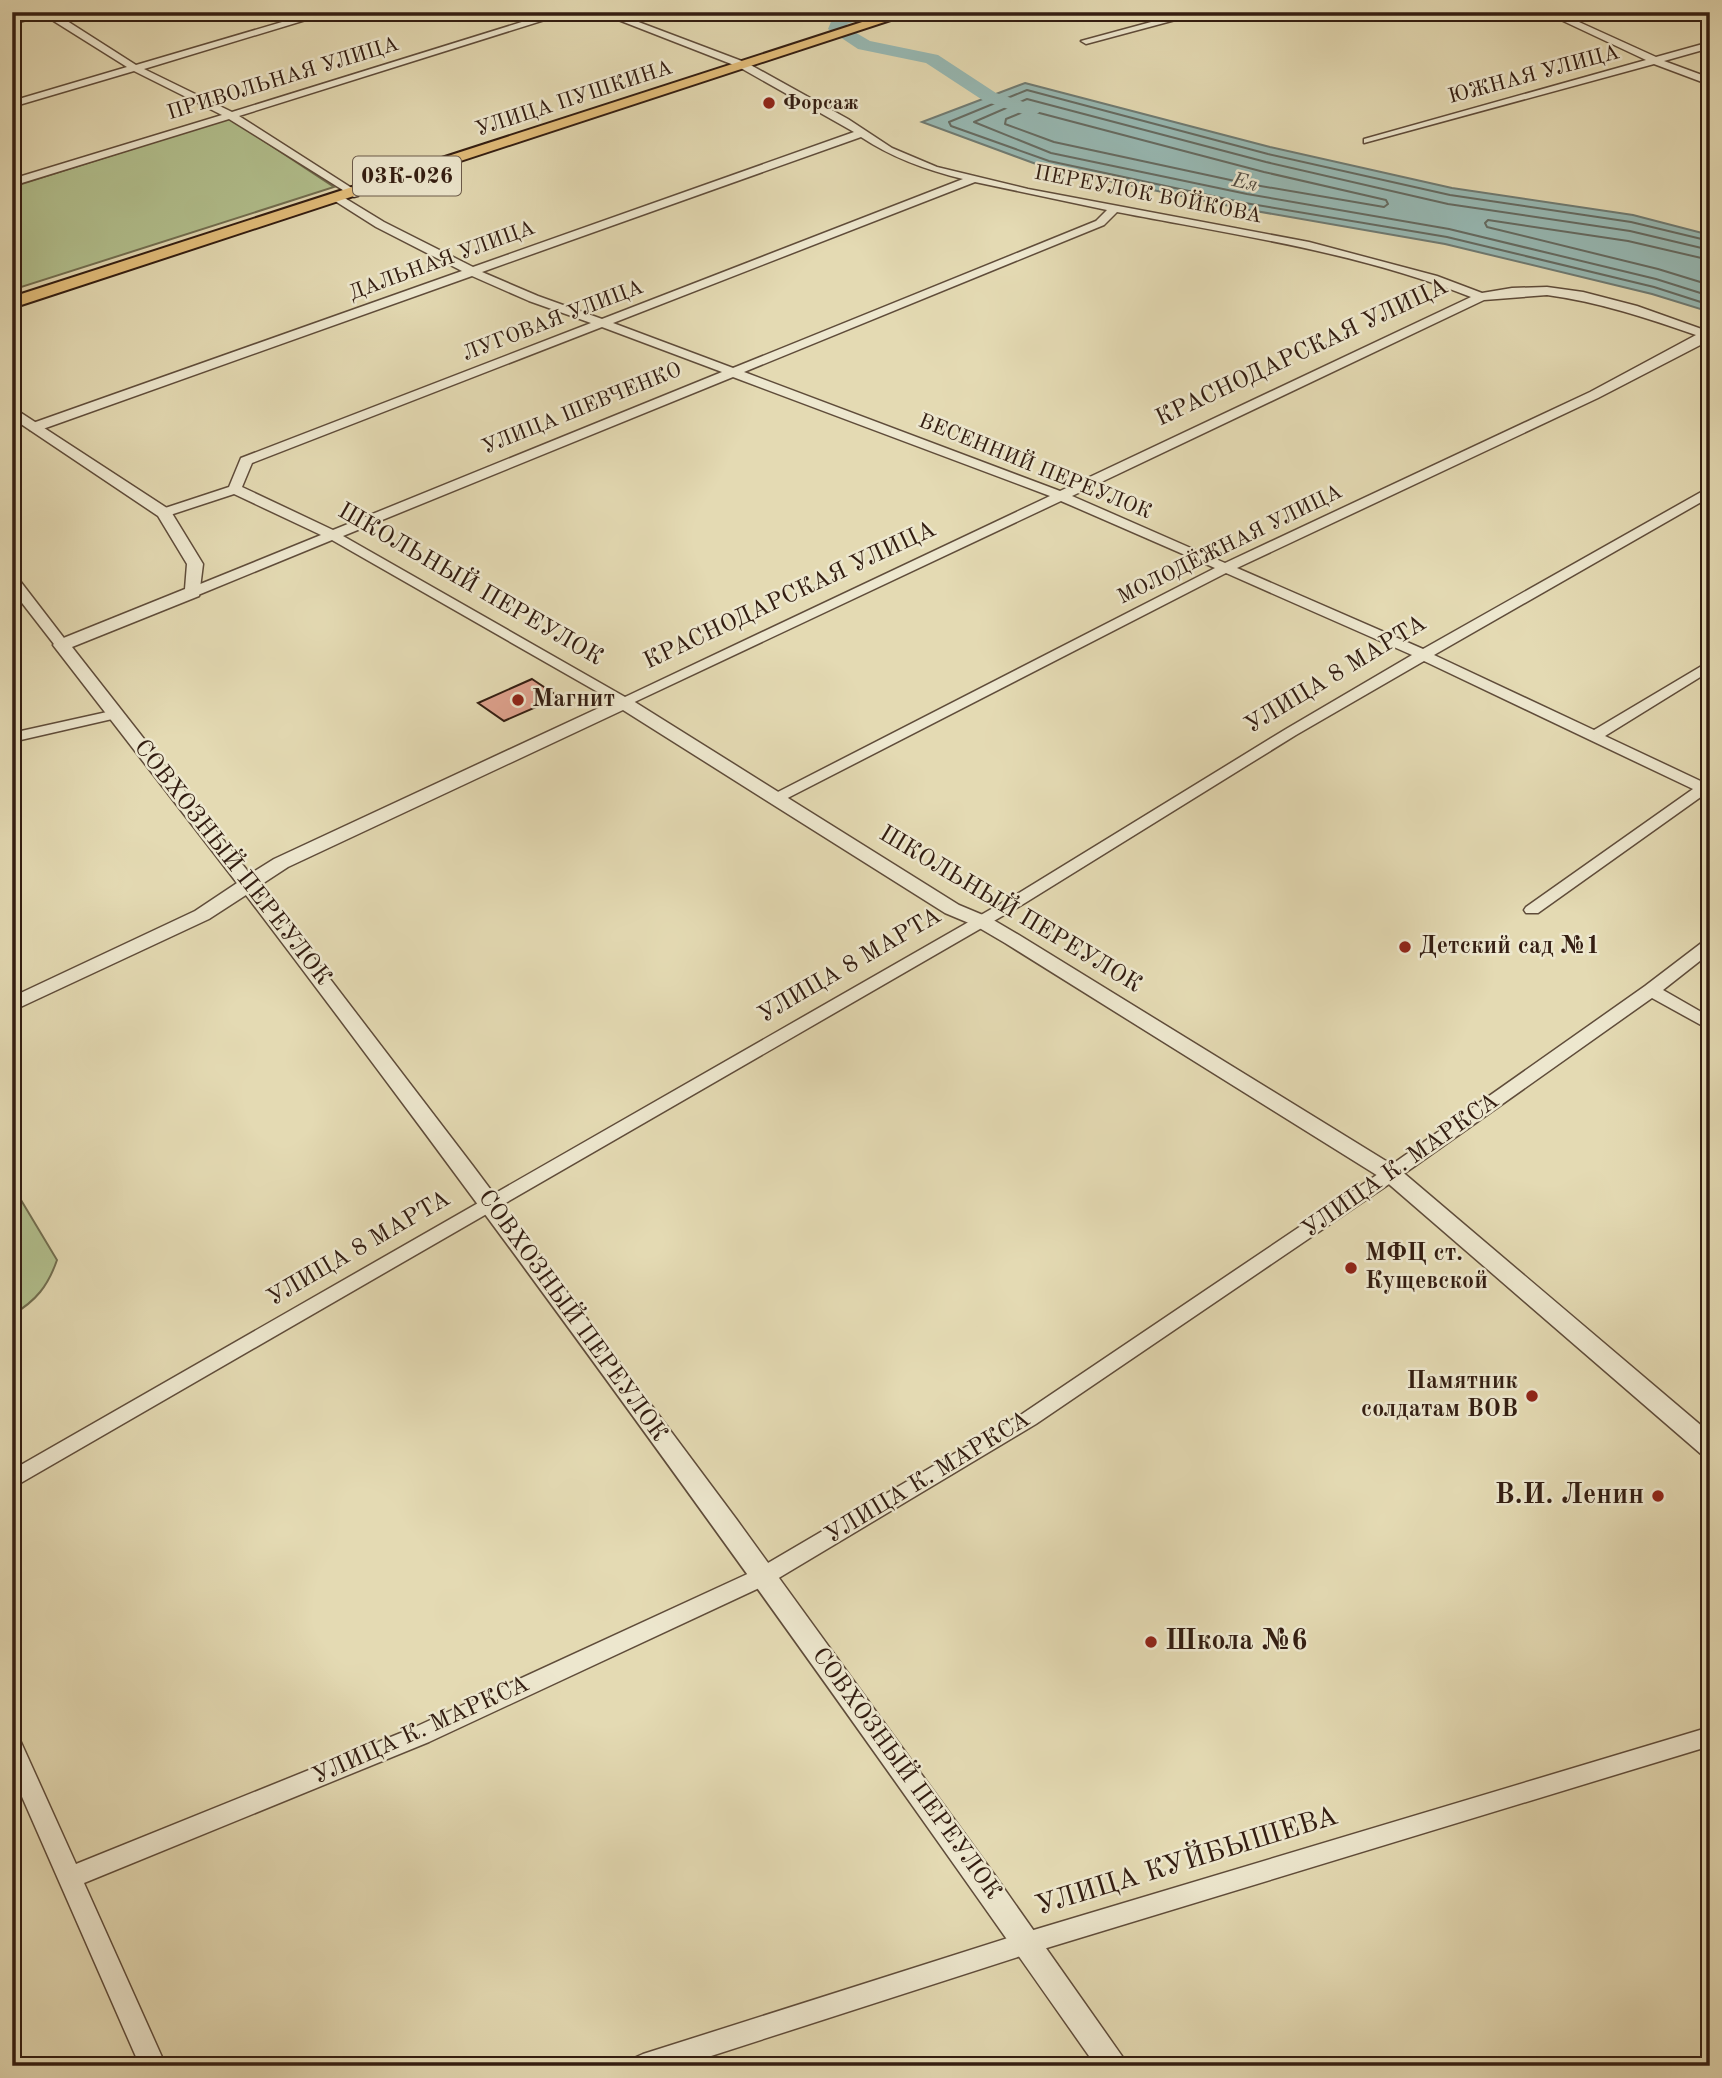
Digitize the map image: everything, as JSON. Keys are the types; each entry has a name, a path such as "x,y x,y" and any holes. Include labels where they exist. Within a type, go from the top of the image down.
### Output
{"main road":[{"name":"УЛИЦА ПУШКИНА","path":"12,303 908,12"}],"street":[{"path":"12,21 46,12"},
{"name":"ВЕСЕННИЙ ПЕРЕУЛОК","path":"46,12 135,68 230,115 346,196 363,216 470,272 559,310 602,323 1062,496 1421,654 1707,789"},
{"path":"12,104 327,12"},
{"name":"ПРИВОЛЬНАЯ УЛИЦА","path":"12,183 565,12"},
{"name":"ПЕРЕУЛОК ВОЙКОВА","path":"603,12 743,65 888,150 933,169 971,180 1114,209 1308,245 1433,278 1481,297 1512,292 1546,291 1583,296 1633,309 1708,335"},
{"path":"1086,41 1200,12"},
{"path":"1549,12 1656,61 1710,82"},
{"name":"ЮЖНАЯ УЛИЦА","path":"1368,141 1710,45"},
{"name":"ДАЛЬНАЯ УЛИЦА","path":"35,427 862,133"},
{"name":"ЛУГОВАЯ УЛИЦА","path":"235,489 246,461 971,180"},
{"name":"УЛИЦА ШЕВЧЕНКО","path":"62,645 1100,223 1114,209"},
{"name":"КРАСНОДАРСКАЯ УЛИЦА","path":"12,1005 202,915 281,863 624,704 1481,297"},
{"name":"МОЛОДЁЖНАЯ УЛИЦА","path":"776,799 1226,568 1594,395 1708,335"},
{"path":"12,411 164,513 195,564 193,592"},
{"path":"164,513 235,489"},
{"name":"ШКОЛЬНЫЙ ПЕРЕУЛОК","path":"235,489 332,535 624,704 952,909 983,922 1391,1174 1710,1447"},
{"name":"УЛИЦА 8 МАРТА","path":"12,1480 927,951 983,922 1170,805 1421,654 1710,491"},
{"name":"СОВХОЗНЫЙ ПЕРЕУЛОК","path":"12,580 251,884 489,1204 764,1576 1114,2066"},
{"path":"1596,735 1710,665"},
{"path":"12,738 116,713"},
{"path":"1532,910 1707,789"},
{"name":"УЛИЦА К. МАРКСА","path":"71,1877 421,1735 764,1576 1028,1419 1391,1174 1651,990 1710,945"},
{"path":"1651,990 1710,1025"},
{"name":"УЛИЦА КУЙБЫШЕВА","path":"643,2066 1027,1943 1710,1736"},
{"path":"12,1747 153,2066"}],"green space":[{"path":"231,119 334,187 12,290 12,187"},
{"path":"12,1185 57,1260 50,1278 40,1292 12,1315"}],"water":[{"path":"1025,83 1270,147 1452,188 1633,215 1710,235 1710,312 1652,294 1445,244 1244,209 1047,168 922,122"}],"building":[{"name":"Магнит","path":"532,679 559,697 504,721 478,703"}],"waterway":[{"name":"Ея","path":"866,12 839,21 837,29 864,45 932,59 990,97 1032,111"}],"place":[{"name":"Форсаж","path":"769,103"},
{"name":"Магнит","path":"518,700"},
{"name":"Детский сад №1","path":"1405,947"},
{"name":"МФЦ ст. Кущевской","path":"1351,1268"},
{"name":"Памятник солдатам ВОВ","path":"1532,1396"},
{"name":"В.И. Ленин","path":"1658,1496"},
{"name":"Школа №6","path":"1151,1642"}]}
